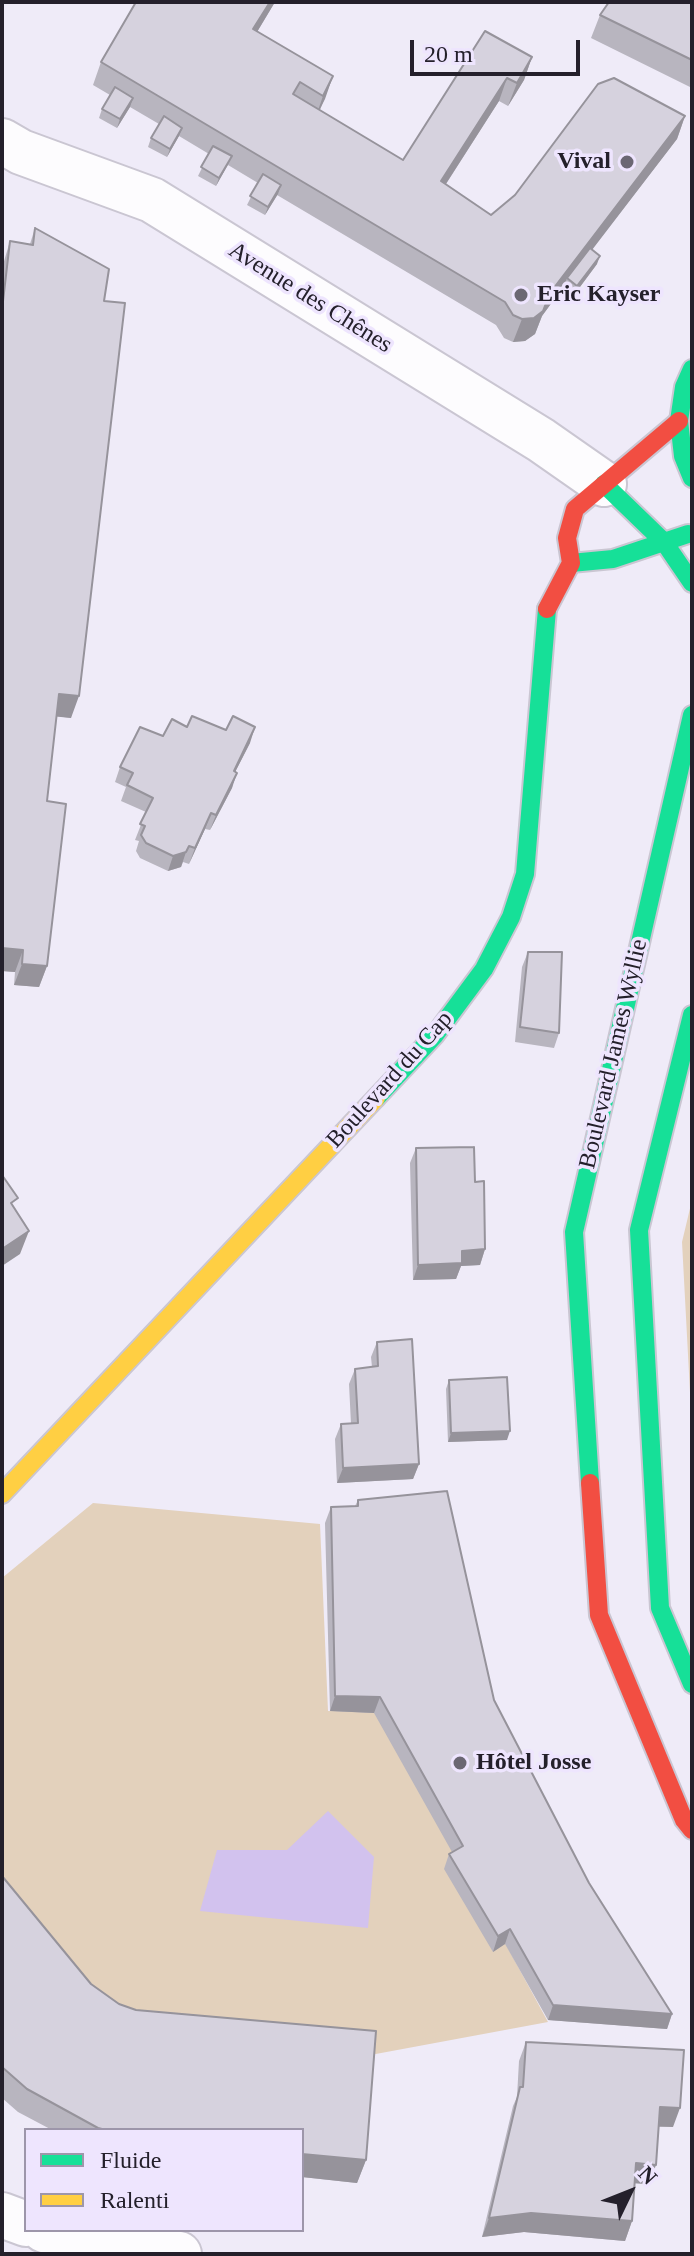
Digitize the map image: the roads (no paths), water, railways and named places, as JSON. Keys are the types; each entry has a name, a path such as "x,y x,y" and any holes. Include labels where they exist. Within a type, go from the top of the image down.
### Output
{"street":[{"name":"Avenue des Chênes","path":"2,141 21,152 152,200 541,440 604,484"},
{"path":"692,369 684,387 679,421 683,456 692,478"},
{"name":"Boulevard du Cap","path":"2,1494 435,1035 484,969 511,917 525,874 547,609 571,563 567,538 575,509 679,421"},
{"path":"604,484 664,542 692,583"},
{"path":"571,563 613,559 692,533"},
{"name":"Boulevard James Wyllie","path":"692,715 574,1232 592,1397 599,1615 644,1705 684,1820 692,1830"},
{"path":"692,1015 639,1230 640,1393 660,1608 692,1684"},
{"path":"2,2215 24,2223"},
{"path":"50,2232 179,2254"}],"place":[{"name":"Vival","path":"627,162"},
{"name":"Eric Kayser","path":"521,295"},
{"name":"Hôtel Josse","path":"460,1763"}]}
